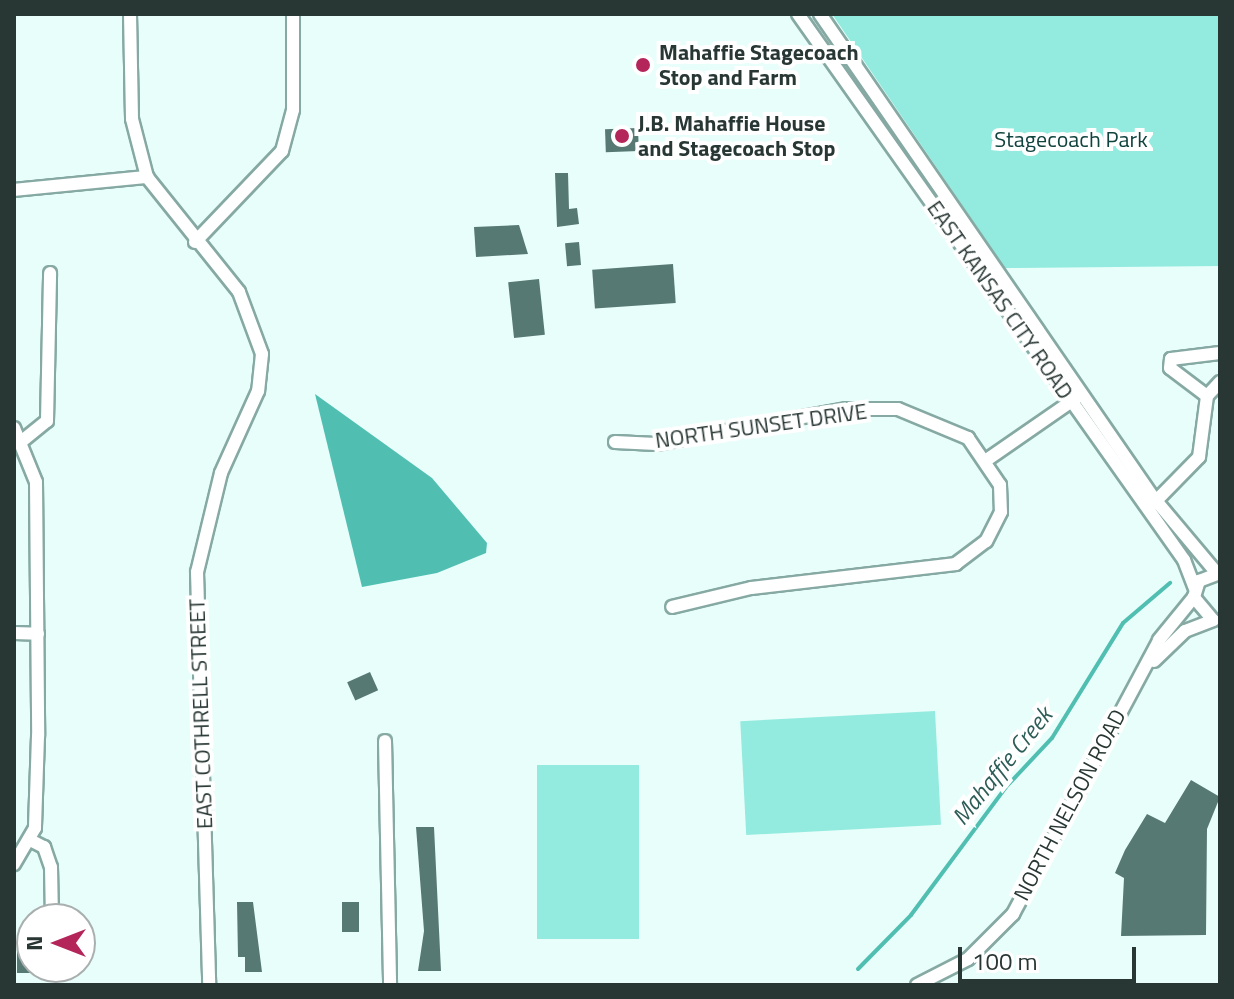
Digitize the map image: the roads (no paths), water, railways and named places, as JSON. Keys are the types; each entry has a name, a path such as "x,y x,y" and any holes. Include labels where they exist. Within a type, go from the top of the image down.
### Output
{"street":[{"name":"EAST COTHRELL STREET","path":"130,14 132,119 147,177 252,314 262,354 258,391 221,473 197,572 209,985"},
{"path":"195,242 282,151 293,110 293,14"},
{"name":"EAST KANSAS CITY ROAD","path":"798,14 1152,504 1218,573"},
{"name":"EAST KANSAS CITY ROAD","path":"820,14 1077,397"},
{"path":"14,190 147,177"},
{"path":"22,441 47,421 50,273"},
{"path":"1207,396 1170,368 1171,359 1220,353"},
{"path":"1152,504 1199,457 1207,396 1220,382"},
{"path":"672,607 751,588 956,564 986,541 1001,512 988,459 1077,397"},
{"name":"NORTH SUNSET DRIVE","path":"615,442 656,444 847,409 898,409 968,438 988,459"},
{"path":"14,428 22,441 36,482 38,634 38,815 30,840 14,864"},
{"name":"EAST KANSAS CITY ROAD","path":"1152,504 1194,593 1216,620"},
{"name":"NORTH NELSON ROAD","path":"917,985 968,959 1013,914 1141,675 1194,593 1218,573"},
{"name":"NORTH NELSON ROAD","path":"1141,675 1185,631 1216,620"},
{"path":"14,633 38,634"},
{"path":"385,741 390,985"},
{"path":"30,840 44,847 51,867 52,903"}],"waterway":[{"name":"Mahaffie Creek","path":"858,969 911,915 1006,787 1052,738 1123,623 1170,583"}],"place":[{"name":"Mahaffie Stagecoach Stop and Farm","path":"643,65"},
{"name":"J.B. Mahaffie House and Stagecoach Stop","path":"622,136"}],"park label":[{"name":"Stagecoach Park","path":"1071,140"}]}
